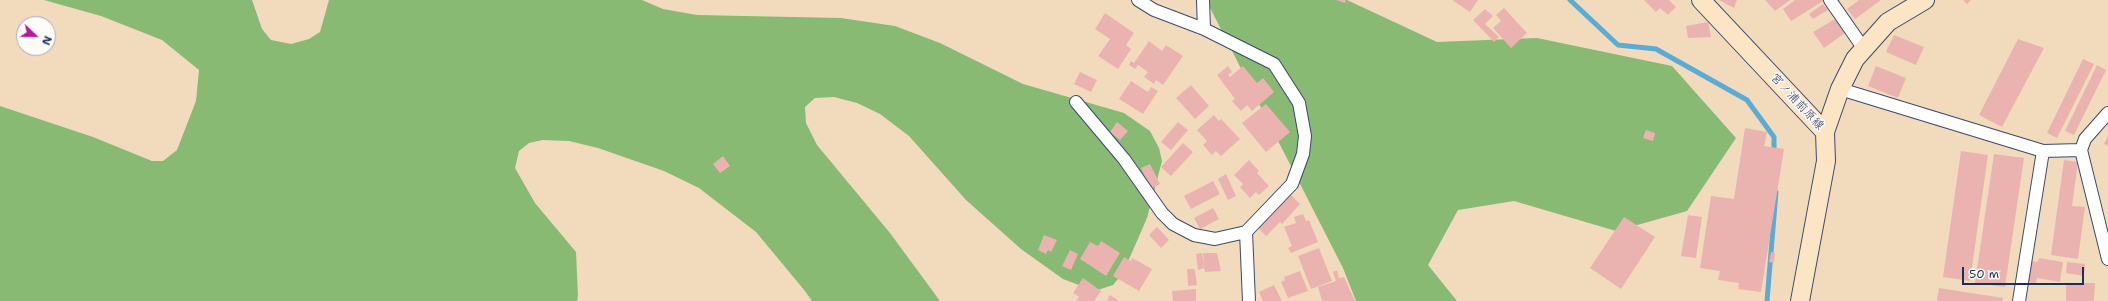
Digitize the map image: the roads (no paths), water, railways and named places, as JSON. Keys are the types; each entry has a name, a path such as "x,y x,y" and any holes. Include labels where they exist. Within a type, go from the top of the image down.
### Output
{"main road":[{"name":"宮ノ浦前原線","path":"1701,0 1825,132 1826,161 1800,301"},
{"path":"1825,132 1840,89 1855,59 1888,22 1925,0"}],"street":[{"path":"1076,102 1124,159 1162,213 1173,224 1194,235 1215,239 1246,232 1292,184 1303,154 1305,136 1299,103 1274,64 1204,29 1154,10 1138,0"},
{"path":"1203,0 1204,29"},
{"path":"1830,0 1864,49"},
{"path":"1840,89 2043,151 2081,150"},
{"path":"2108,112 2085,139 2081,150 2108,259"},
{"path":"2019,301 2043,151"},
{"path":"1246,232 1249,301"}],"waterway":[{"path":"1570,0 1618,45 1656,49 1747,100 1774,137 1774,154"},
{"path":"1767,301 1776,192"}]}
